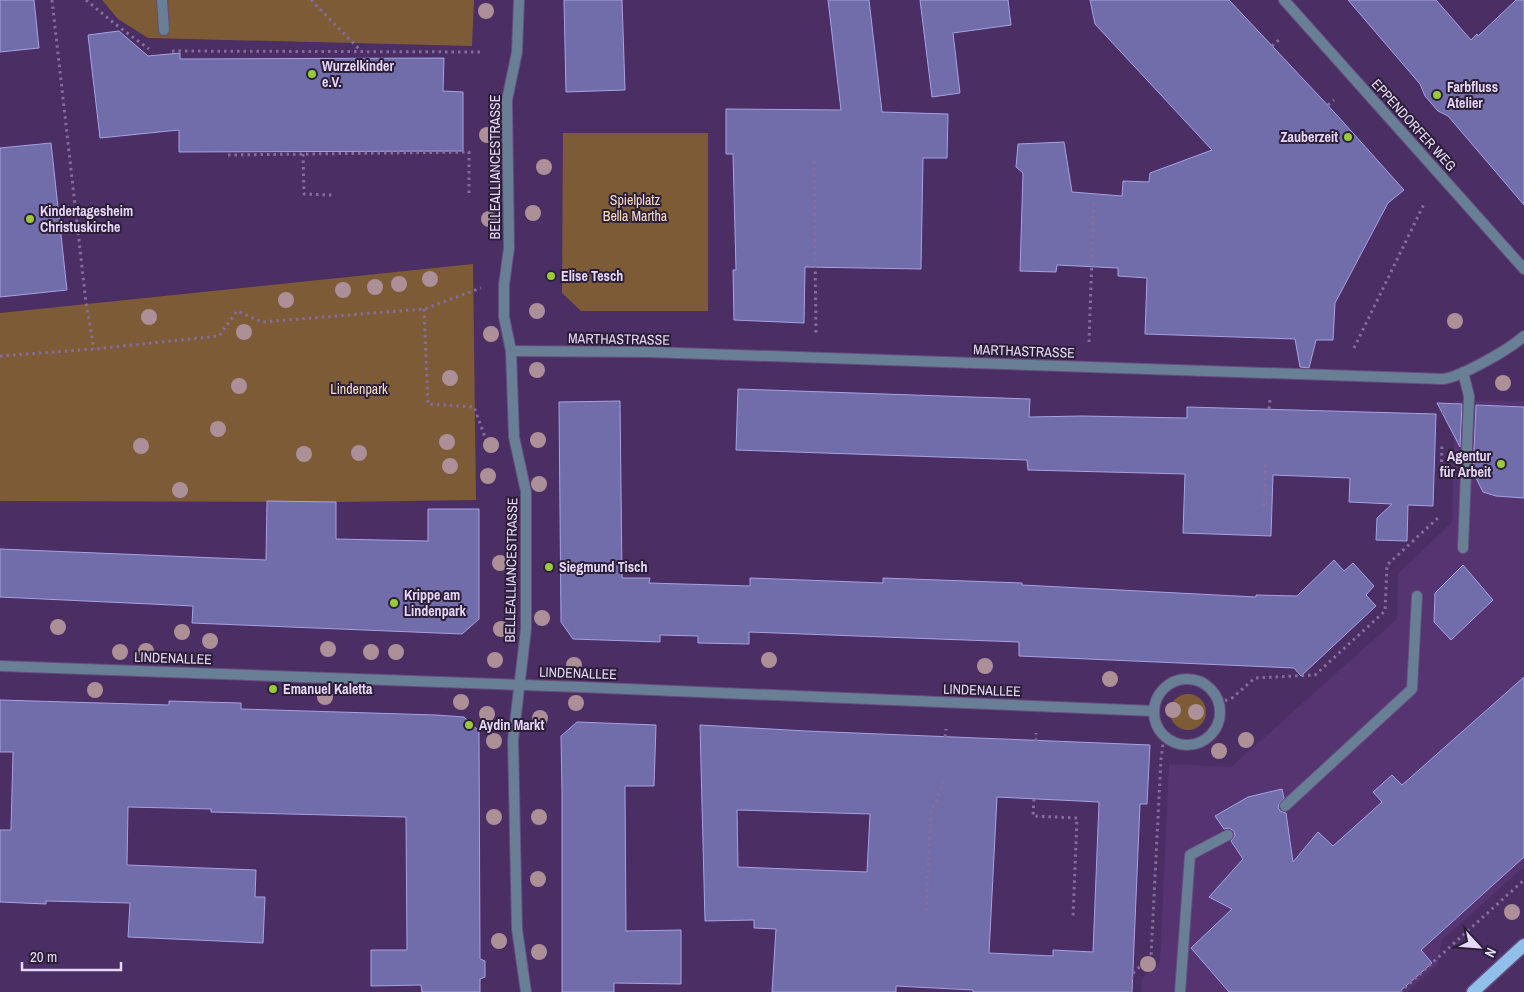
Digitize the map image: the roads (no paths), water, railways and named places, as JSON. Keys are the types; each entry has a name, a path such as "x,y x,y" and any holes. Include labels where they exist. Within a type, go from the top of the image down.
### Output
{"main road":[{"path":"1473,992 1524,945"}],"street":[{"path":"162,0 164,30"},
{"name":"BELLEALLIANCESTRASSE","path":"519,0 517,52 507,100 509,248 504,293 504,317 511,351 514,437 526,492 526,629 513,740 517,919 526,992"},
{"name":"EPPENDORFER WEG","path":"1284,0 1524,269"},
{"name":"MARTHASTRASSE","path":"511,351 650,352 1443,379 1452,378 1515,344 1524,336"},
{"path":"1463,372 1469,396 1463,548"},
{"path":"1285,806 1412,689 1417,596"},
{"name":"LINDENALLEE","path":"0,666 1154,711"},
{"path":"1184,679 1196,680 1206,685 1214,693 1219,703 1220,714 1218,724 1212,734 1204,741 1183,745 1173,742 1164,736 1155,720 1154,711 1156,702 1164,688 1173,682 1184,679"},
{"path":"1180,992 1190,855 1228,835"}],"place":[{"name":"Wurzelkinder e.V.","path":"312,74"},
{"name":"Farbfluss Atelier","path":"1437,95"},
{"name":"Zauberzeit","path":"1348,137"},
{"name":"Kindertagesheim Christuskirche","path":"30,219"},
{"name":"Elise Tesch","path":"551,276"},
{"name":"Agentur für Arbeit","path":"1501,464"},
{"name":"Siegmund Tisch","path":"549,567"},
{"name":"Krippe am Lindenpark","path":"394,603"},
{"name":"Emanuel Kaletta","path":"273,689"},
{"name":"Aydin Markt","path":"469,725"}],"park label":[{"name":"Spielplatz Bella Martha","path":"635,208"},
{"name":"Lindenpark","path":"359,389"}]}
